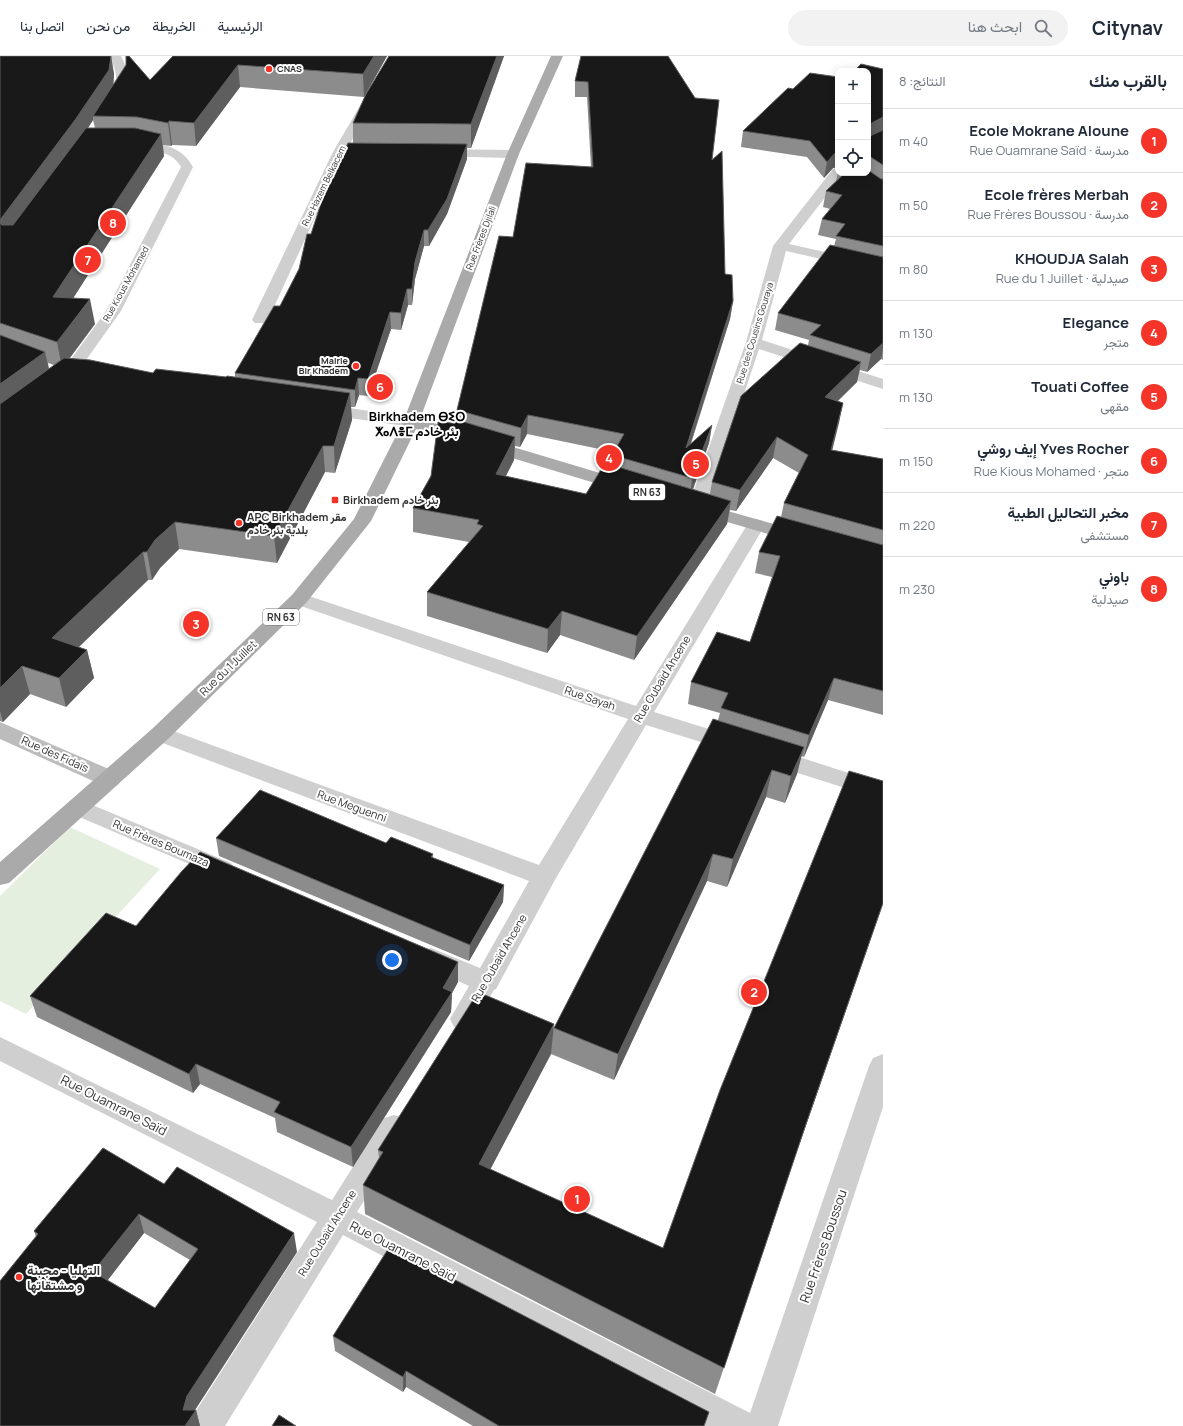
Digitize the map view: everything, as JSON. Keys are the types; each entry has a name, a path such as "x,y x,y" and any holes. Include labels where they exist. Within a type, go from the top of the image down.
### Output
{"main road":[{"name":"Rue Frères Djilali","path":"411,422 513,154 557,56"},
{"name":"RN 63","path":"411,422 636,490"},
{"name":"Rue du 1 Juillet","path":"0,876 160,734 299,600 362,521 411,422"},
{"path":"689,505 816,542"}],"street":[{"path":"107,112 124,83 120,64 115,56"},
{"name":"Rue Hazem Belkacem","path":"260,320 339,152 395,56"},
{"name":"Rue Kious Mohamed","path":"89,380 57,378 113,311 187,167 185,160 177,154 165,150 149,147 117,146"},
{"path":"339,152 355,152"},
{"path":"426,153 513,154"},
{"name":"Rue des Cousins Gouraya","path":"689,505 754,342 780,246 835,176"},
{"path":"780,246 883,268"},
{"path":"754,342 883,384"},
{"path":"304,406 411,422"},
{"name":"Rue Oubaïd Ahcene","path":"452,1036 487,982 544,877 640,715 756,525"},
{"name":"Rue Sayah","path":"299,600 640,715 883,792"},
{"name":"Rue des Fidaïs","path":"0,730 110,779"},
{"name":"Rue Meguenni","path":"160,734 544,877"},
{"name":"Rue Frères Boumaza","path":"78,807 246,879"},
{"path":"414,951 487,982"},
{"name":"Rue Ouamrane Saïd","path":"0,1048 337,1217 740,1426"},
{"name":"Rue Frères Boussou","path":"762,1426 883,1066"},
{"name":"Rue Oubaïd Ahcene","path":"206,1426 406,1110"}],"green space":[{"path":"70,827 160,869 26,1014 0,1001 0,896"}],"building":[{"path":"0,56 111,56 109,70 75,120 0,220"},
{"path":"126,56 129,56 150,80 173,56 374,56 363,74 238,65 194,123 169,121 168,123 137,117 93,116 126,65"},
{"path":"389,56 497,56 471,124 353,123 366,94"},
{"path":"581,56 668,56 695,98 719,100 712,160 722,151 725,274 732,275 733,301 686,448 712,425 692,478 612,455 624,434 528,415 521,428 457,410 499,236 513,237 526,163 593,167 588,82 575,81"},
{"path":"861,64 883,69 883,117 871,123 871,68 857,68"},
{"path":"810,73 835,77 835,153 827,162 810,141 743,131 788,88 793,89"},
{"path":"86,128 135,128 161,134 53,297 90,299 57,342 0,323 0,223 2,225 13,225"},
{"path":"883,130 883,165 871,157 871,136"},
{"path":"348,143 467,144 447,199 428,230 424,230 415,262 412,289 407,289 401,313 390,312 368,379 358,378 355,390 235,373 274,306 280,306 299,269 307,234 311,234 333,166 341,148 345,149"},
{"path":"871,172 883,179 883,246 836,236 845,224 822,219 842,195 826,191 842,176 871,176"},
{"path":"830,245 883,257 883,343 871,354 810,335 821,325 778,313"},
{"path":"0,335 45,352 0,384"},
{"path":"800,343 861,362 825,397 843,403 831,450 883,459 883,530 784,503 808,455 777,437 740,490 712,482 741,396"},
{"path":"64,358 90,360 153,373 156,369 227,376 350,393 334,446 323,446 274,536 175,522 155,540 147,552 143,552 52,638 87,650 59,678 22,666 0,688 0,404"},
{"path":"454,419 515,437 496,474 586,494 605,463 731,501 637,636 562,611 548,629 427,592 483,526 477,524 479,520 413,508 431,476 438,422 453,423"},
{"path":"777,516 883,545 883,691 834,678 809,735 721,708 728,693 691,682 717,632 750,642 780,556 759,552"},
{"path":"713,719 804,747 791,776 772,770 733,859 713,854 618,1054 554,1028"},
{"path":"849,771 883,781 883,903 806,1124 724,1368 363,1185 383,1152 378,1150 478,992 554,1024 479,1164 663,1248 720,1090"},
{"path":"260,790 386,843 391,837 433,854 431,857 504,885 470,945 216,838"},
{"path":"200,852 458,962 443,988 452,992 351,1147 274,1112 280,1102 196,1064 189,1074 30,996 106,913 136,926"},
{"path":"103,1148 164,1184 177,1167 294,1233 187,1396 183,1410 196,1410 185,1426 0,1426 0,1281 38,1234 34,1231","holes":["139,1214 198,1249 155,1308 93,1272"]},
{"path":"390,1246 709,1412 704,1426 499,1426 406,1371 403,1377 333,1336"},
{"path":"279,1415 296,1426 272,1426"}],"place":[{"name":"CNAS","path":"269,69"},
{"name":"باوني","path":"113,223"},
{"name":"مخبر التحاليل الطبية","path":"88,260"},
{"name":"Mairie Bir Khadem","path":"356,366"},
{"name":"Yves Rocher إيف روشي","path":"380,387"},
{"name":"Elegance","path":"609,458"},
{"name":"Touati Coffee","path":"696,464"},
{"name":"Birkhadem بئر خادم","path":"335,500"},
{"name":"APC Birkhadem مقر بلدية بئر خادم","path":"239,523"},
{"name":"KHOUDJA Salah","path":"196,624"},
{"name":"Ecole frères Merbah","path":"754,992"},
{"name":"Ecole Mokrane Aloune","path":"577,1199"},
{"name":"التهليا - مجبنة و مشتقاتها","path":"19,1277"}],"district":[{"name":"Birkhadem ⴱⵉⵔ ⵅⴰⴷⴻⵎ بئر خادم","path":"417,424"}]}
